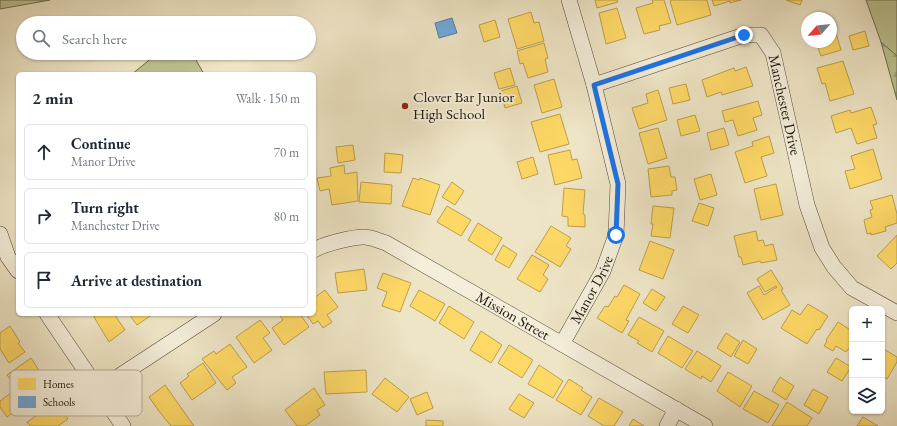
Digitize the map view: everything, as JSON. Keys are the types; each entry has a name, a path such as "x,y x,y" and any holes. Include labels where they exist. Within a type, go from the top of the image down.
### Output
{"street":[{"name":"Manor Drive","path":"562,344 603,271 616,235 618,184 594,85 569,0"},
{"name":"Manchester Drive","path":"594,85 744,35 761,35 773,53 807,205 822,248 834,267 852,288 897,313"},
{"path":"0,234 8,257 16,268"},
{"name":"Mission Street","path":"316,249 320,246 364,237 386,243 705,426"},
{"path":"48,316 85,370"},
{"path":"129,370 211,316"},
{"path":"667,426 676,409"},
{"path":"116,416 123,426"}],"green space":[{"path":"0,0 50,0 0,9"},
{"path":"866,0 897,0 897,78 881,42"},
{"path":"881,42 897,56 897,100"},
{"path":"149,60 196,60 203,72 134,72"}],"building: Homes":[{"path":"595,0 617,0 618,2 597,8"},
{"path":"652,0 664,0 671,23 659,26 660,30 644,34 636,8 653,3"},
{"path":"707,0 711,15 677,25 670,1"},
{"path":"712,0 741,0 730,3 730,1 714,6"},
{"path":"786,0 802,0 800,5"},
{"path":"617,8 626,38 606,44 599,13"},
{"path":"531,12 534,23 539,22 544,41 517,49 508,19"},
{"path":"495,20 500,37 484,42 479,25"},
{"path":"865,31 869,46 853,50 849,36"},
{"path":"837,36 841,50 821,56 818,48 837,48"},
{"path":"544,43 548,58 545,59 548,72 528,78 523,63 520,64 517,51"},
{"path":"843,61 854,94 830,101 825,83 822,84 817,68"},
{"path":"746,67 753,86 722,95 721,92 707,97 702,80 734,68 735,71"},
{"path":"510,68 515,85 499,89 494,73"},
{"path":"554,79 562,107 542,113 534,85"},
{"path":"686,84 690,100 673,104 669,88"},
{"path":"517,86 522,103 505,108 501,91"},
{"path":"658,90 667,120 639,129 632,108 648,103 646,94"},
{"path":"758,101 762,115 753,118 757,130 738,136 733,120 725,122 722,111"},
{"path":"871,107 877,124 873,125 877,138 857,144 851,128 836,133 831,116 850,110 851,113"},
{"path":"560,114 569,144 540,152 531,122"},
{"path":"695,115 700,131 681,136 677,120"},
{"path":"658,128 667,158 648,164 639,133"},
{"path":"724,128 729,145 711,150 707,133"},
{"path":"769,136 774,153 761,157 767,176 745,183 735,152 753,146 752,142"},
{"path":"353,145 355,160 338,163 336,147"},
{"path":"873,149 882,179 850,189 845,171 855,169 851,156"},
{"path":"570,150 572,160 577,159 582,178 555,185 548,155"},
{"path":"385,153 403,155 401,173 384,172"},
{"path":"533,157 538,174 522,179 517,162"},
{"path":"344,165 345,174 357,172 358,201 332,205 329,189 320,191 317,178 331,176 330,168"},
{"path":"669,166 671,177 675,177 677,190 672,191 672,195 651,197 648,169"},
{"path":"711,174 717,195 700,200 694,179"},
{"path":"413,178 419,180 420,178 440,185 430,215 402,206"},
{"path":"361,182 392,185 391,204 359,202"},
{"path":"452,182 464,191 455,205 442,197"},
{"path":"776,184 783,215 761,220 754,189"},
{"path":"564,188 585,190 583,214 585,215 585,227 568,226 568,217 562,216"},
{"path":"892,195 897,214 897,223 885,227 886,231 871,235 871,233 867,234 864,220 872,217 870,210 873,209 870,201"},
{"path":"699,203 714,208 708,226 692,221"},
{"path":"447,206 471,220 461,236 437,222"},
{"path":"653,206 674,208 670,238 651,236"},
{"path":"478,223 502,238 492,255 468,240"},
{"path":"551,226 571,238 566,246 571,249 560,267 535,252"},
{"path":"756,231 758,241 763,240 765,246 773,244 777,260 761,263 760,261 743,265 741,257 739,257 734,236"},
{"path":"897,235 897,263 891,269 877,256"},
{"path":"650,241 674,250 663,279 639,270"},
{"path":"503,245 517,254 509,268 495,260"},
{"path":"532,255 549,265 543,275 548,279 540,292 517,279"},
{"path":"364,269 367,290 338,293 335,273"},
{"path":"771,270 783,289 781,290 790,305 763,320 747,293 759,286 764,295 777,287 776,286 765,292 757,279"},
{"path":"383,273 411,283 400,312 382,306 387,292 377,288"},
{"path":"624,285 640,294 626,320 629,321 622,333 597,318 605,306 608,307 615,296 617,297"},
{"path":"652,289 665,297 656,311 643,303"},
{"path":"325,290 338,307 327,315 332,322 323,328 318,321 313,324 307,316 316,316 316,297"},
{"path":"419,290 445,304 435,321 410,306"},
{"path":"808,304 828,316 807,344 781,328 792,310 800,315"},
{"path":"449,306 474,322 464,339 439,323"},
{"path":"683,306 699,315 688,333 672,324"},
{"path":"115,316 125,330 109,342 94,317"},
{"path":"130,316 150,316 137,325"},
{"path":"280,316 301,316 309,327 284,345 272,328 283,320"},
{"path":"639,317 664,331 652,352 637,343 639,341 628,335"},
{"path":"260,320 270,333 263,338 272,350 254,363 236,337"},
{"path":"838,322 849,329 849,348 846,352 836,346 833,351 824,346 827,341 826,340"},
{"path":"10,326 20,342 18,343 25,352 9,363 0,349 0,333"},
{"path":"481,331 502,345 491,363 470,350"},
{"path":"726,333 740,342 731,357 717,348"},
{"path":"668,336 693,351 682,368 658,353"},
{"path":"743,340 757,349 748,364 734,356"},
{"path":"230,344 247,367 232,377 236,383 227,390 202,359 214,351 216,354"},
{"path":"509,345 533,360 522,378 498,363"},
{"path":"885,350 897,357 897,362 887,379 885,378"},
{"path":"697,351 721,366 711,382 702,376 701,379 685,369"},
{"path":"31,358 39,370 14,370"},
{"path":"836,358 849,366 849,370 842,381 827,372"},
{"path":"203,363 216,383 192,400 180,383 189,376 187,374"},
{"path":"539,365 563,381 553,398 528,384"},
{"path":"366,370 367,392 326,394 324,372"},
{"path":"728,372 752,386 740,407 717,391"},
{"path":"780,377 794,386 786,400 772,391"},
{"path":"385,378 409,397 397,412 372,394"},
{"path":"569,379 583,388 581,390 592,397 581,415 556,400"},
{"path":"165,385 194,426 171,426 158,410 149,397"},
{"path":"314,388 325,405 317,410 320,415 305,426 297,426 285,410"},
{"path":"813,389 828,397 819,414 804,405"},
{"path":"754,391 779,405 768,423 743,409"},
{"path":"427,392 433,408 417,415 410,399"},
{"path":"10,394 10,415 7,417 0,407 0,401"},
{"path":"519,394 534,403 524,418 509,409"},
{"path":"599,398 623,412 614,426 604,426 588,416"},
{"path":"787,402 812,418 807,426 772,426"},
{"path":"36,416 66,416 68,419 58,426 30,426 27,422"},
{"path":"863,417 878,426 857,426"},
{"path":"633,419 644,426 629,426"},
{"path":"426,420 443,421 443,426 426,426"}],"building: Schools":[{"path":"452,18 457,33 439,38 435,23"}],"place":[{"name":"Clover Bar Junior High School","path":"405,106"}],"route":[{"path":"616,235 618,184 594,85 744,35"}]}
